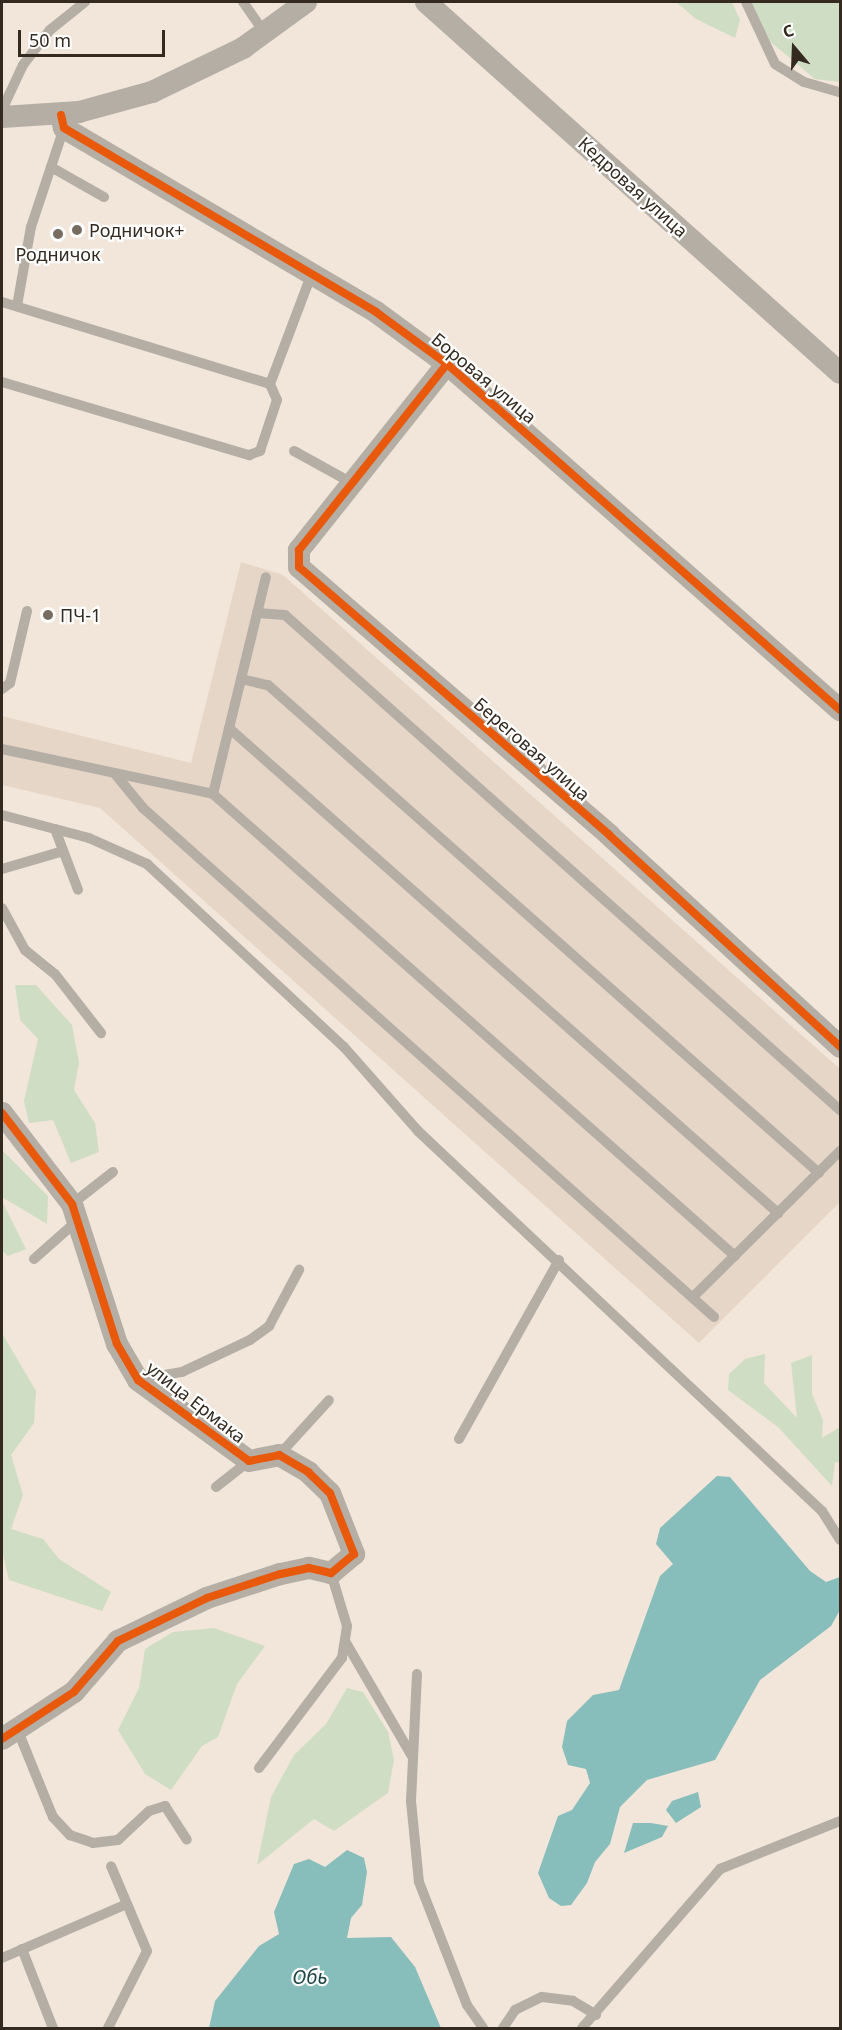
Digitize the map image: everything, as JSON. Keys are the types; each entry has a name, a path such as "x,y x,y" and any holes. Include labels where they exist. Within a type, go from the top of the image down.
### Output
{"street":[{"path":"2,117 62,122 178,82 264,32 306,2"},
{"name":"Кедровая улица","path":"426,2 840,373"},
{"name":"Боровая улица","path":"62,122 312,273 447,364 840,710"},
{"name":"Береговая улица","path":"447,364 299,550 299,567 609,835 840,1047"},
{"name":"улица Ермака","path":"2,1113 75,1212 117,1344 138,1380 249,1461 279,1455"},
{"path":"10,1735 75,1692 118,1641 207,1598 280,1574 309,1568 331,1573 354,1554 351,1534 330,1493 279,1455"}],"lane":[{"path":"2,110 23,65 50,30 83,2"},
{"path":"243,2 264,32"},
{"path":"746,2 775,64 804,81 840,92"},
{"path":"17,306 31,227 51,167 62,122"},
{"path":"51,167 104,197"},
{"path":"2,382 249,455 260,451 277,400 270,384 312,273"},
{"path":"2,302 270,384"},
{"path":"294,451 352,483"},
{"path":"213,794 266,577"},
{"path":"2,689 10,683 27,611"},
{"path":"257,613 285,615 840,1110"},
{"path":"241,679 268,685 819,1173"},
{"path":"229,728 778,1213"},
{"path":"2,749 213,794 735,1256"},
{"path":"116,775 143,808 694,1296 714,1317"},
{"path":"2,815 55,829 147,864 336,1040 418,1131 559,1260 652,1356 822,1511 840,1540"},
{"path":"55,829 60,852 78,890"},
{"path":"2,869 60,852"},
{"path":"2,908 25,950 55,974 101,1033"},
{"path":"694,1296 840,1151"},
{"path":"34,1259 112,1172"},
{"path":"459,1439 559,1260"},
{"path":"138,1380 182,1372 250,1340 269,1326 299,1270"},
{"path":"279,1455 329,1400"},
{"path":"216,1487 249,1461"},
{"path":"259,1768 342,1658 345,1641 344,1603 331,1573"},
{"path":"345,1641 413,1758"},
{"path":"417,1674 413,1758 419,1882 467,2005 483,2028"},
{"path":"10,1735 53,1817 70,1835 93,1843 118,1840 149,1811 165,1806 187,1840"},
{"path":"582,2028 596,2015 720,1869 840,1821"},
{"path":"108,2028 147,1951 111,1866"},
{"path":"2,1958 127,1904"},
{"path":"22,1949 53,2028"},
{"path":"503,2028 515,2010 542,1997 573,2001 596,2015"}],"shaded area":[{"path":"241,562 283,575 840,1069 840,1202 699,1343 100,808 2,785 2,716 191,763"}],"green space":[{"path":"676,2 732,2 740,20 735,38 696,19"},
{"path":"745,2 840,2 840,82 815,79 766,38"},
{"path":"15,985 36,985 72,1025 79,1063 74,1090 95,1123 99,1152 71,1163 53,1120 29,1123 24,1101 38,1039 20,1020"},
{"path":"2,1150 48,1196 47,1224 2,1197"},
{"path":"2,1201 26,1249 8,1256 2,1251"},
{"path":"2,1333 36,1391 34,1423 11,1455 23,1495 11,1529 43,1539 59,1559 111,1592 102,1611 9,1580 2,1551"},
{"path":"765,1354 764,1383 797,1418 791,1363 812,1355 812,1394 823,1420 822,1438 840,1427 840,1463 835,1462 832,1486 778,1427 728,1390 729,1374 745,1359"},
{"path":"214,1628 265,1646 237,1684 218,1737 202,1746 171,1790 145,1774 118,1730 139,1688 145,1649 173,1632"},
{"path":"347,1688 363,1692 388,1732 394,1760 388,1793 334,1831 314,1819 257,1865 271,1797 294,1755 326,1724"}],"water":[{"path":"717,1476 730,1477 810,1571 826,1582 840,1577 840,1610 831,1626 760,1680 715,1760 647,1780 620,1807 610,1844 595,1862 587,1883 571,1905 561,1906 549,1898 538,1873 558,1816 572,1810 590,1783 586,1769 568,1765 562,1747 567,1721 593,1695 619,1690 660,1576 673,1564 656,1544 660,1528"},
{"path":"698,1792 701,1807 676,1823 666,1810 672,1801"},
{"path":"633,1823 668,1826 662,1837 624,1853"},
{"name":"Обь","path":"347,1850 364,1858 367,1872 362,1905 351,1918 347,1938 391,1937 415,1967 441,2028 209,2028 215,2001 259,1946 279,1934 274,1912 294,1864 309,1859 325,1867"}],"cycle path":[{"path":"61,115 64,128 376,312 447,364 840,710"},
{"path":"447,364 299,550 299,567 609,835 840,1047"},
{"path":"2,1113 72,1204 117,1344 138,1380 249,1461 279,1455 308,1472 330,1493 354,1554 331,1573 309,1568 280,1574 207,1598 118,1641 74,1692 2,1739"}],"place":[{"name":"Родничок+","path":"77,230"},
{"name":"Родничок","path":"58,234"},
{"name":"ПЧ-1","path":"48,615"}]}
